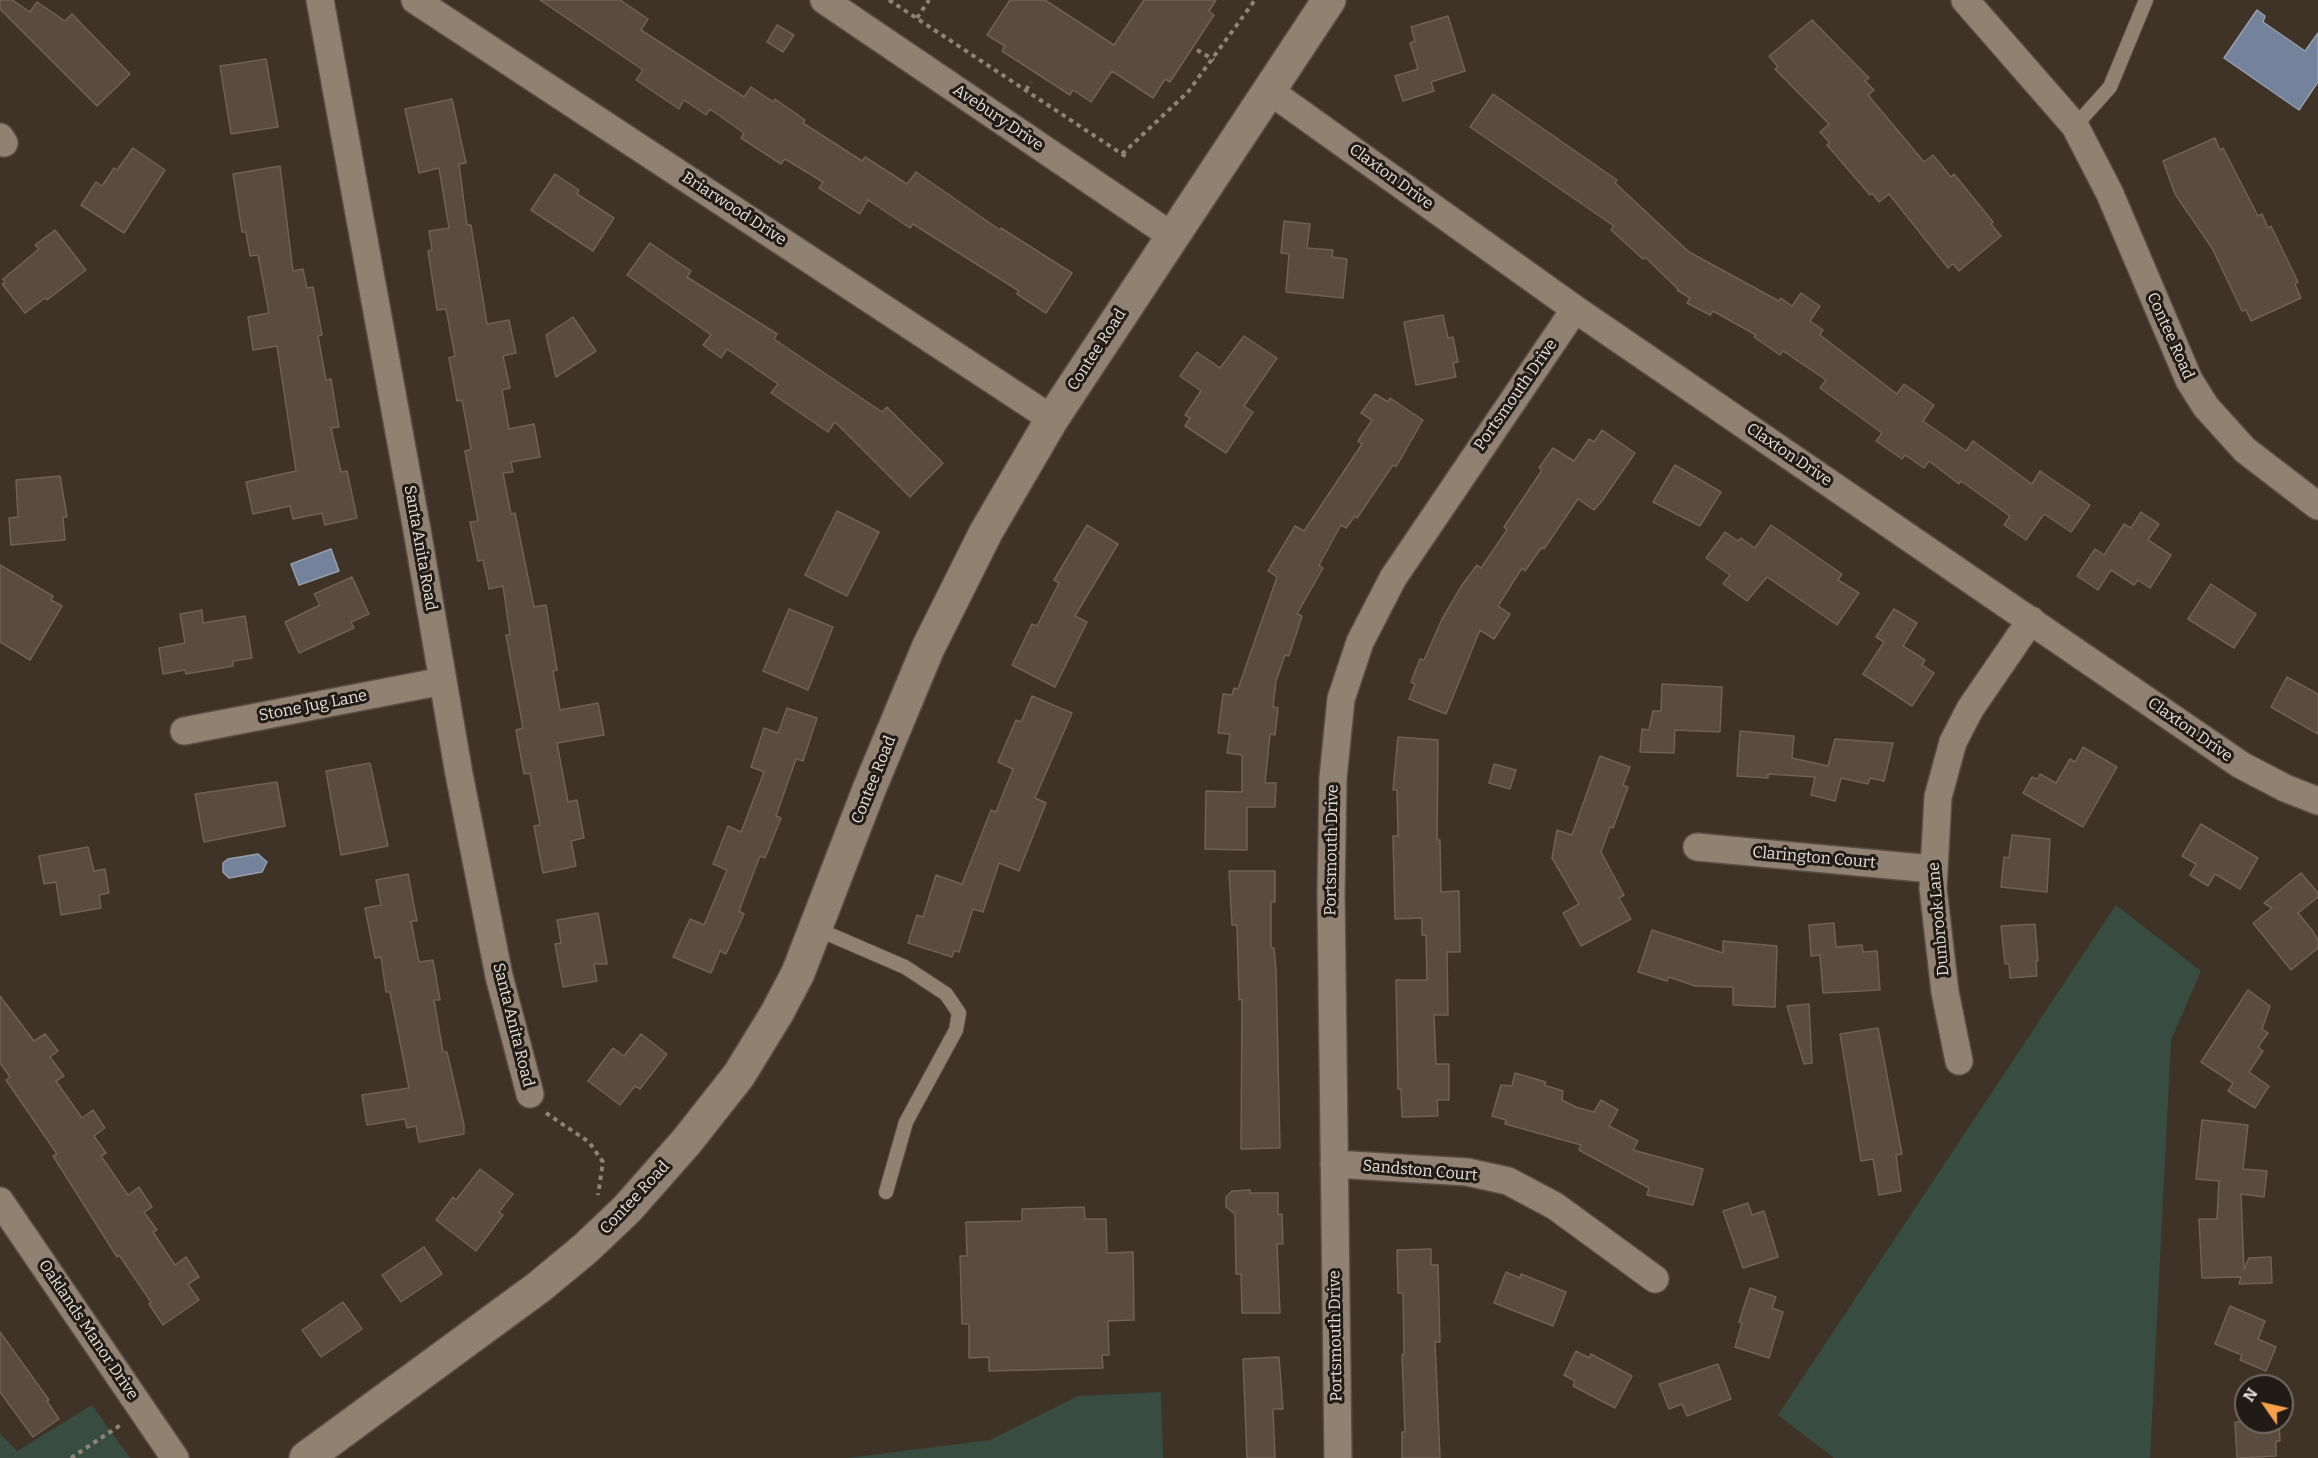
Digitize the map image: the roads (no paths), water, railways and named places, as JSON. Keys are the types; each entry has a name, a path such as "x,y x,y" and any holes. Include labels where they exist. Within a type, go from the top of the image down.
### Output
{"street":[{"name":"Santa Anita Road","path":"320,0 417,530 442,681 499,976 530,1094"},
{"name":"Briarwood Drive","path":"415,0 1052,419"},
{"name":"Avebury Drive","path":"824,0 1172,236"},
{"name":"Contee Road","path":"306,1458 539,1287 627,1209 687,1141 745,1065 777,1013 817,929 870,787 928,648 986,532 1052,419 1172,236 1271,92 1329,0"},
{"name":"Contee Road","path":"1965,0 2075,126 2110,194 2189,380 2206,407 2223,429 2259,462 2318,506"},
{"name":"Claxton Drive","path":"1271,92 1575,309 2241,765 2284,788 2318,801"},
{"name":"Portsmouth Drive","path":"1338,1458 1334,1164 1333,778 1341,699 1348,674 1372,614 1393,578 1575,309"},
{"name":"Dunbrook Lane","path":"1959,1061 1945,992 1932,868 1938,797 1953,742 1970,710 2031,620"},
{"name":"Stone Jug Lane","path":"184,731 442,681"},
{"name":"Clarington Court","path":"1697,847 1932,868"},
{"name":"Sandston Court","path":"1334,1164 1467,1172 1508,1181 1555,1206 1655,1279"},
{"name":"Oaklands Manor Drive","path":"0,1201 176,1458"}],"lane":[{"path":"2075,126 2110,87 2146,0"},
{"path":"817,929 905,967 946,994 959,1013 956,1030 906,1122 886,1192"}],"water":[{"path":"2257,10 2265,16 2263,22 2305,51 2318,33 2318,82 2299,110 2224,58"},
{"path":"331,549 339,571 299,585 291,564"},
{"path":"258,854 267,862 262,872 229,878 223,872 223,863 228,859"}]}
